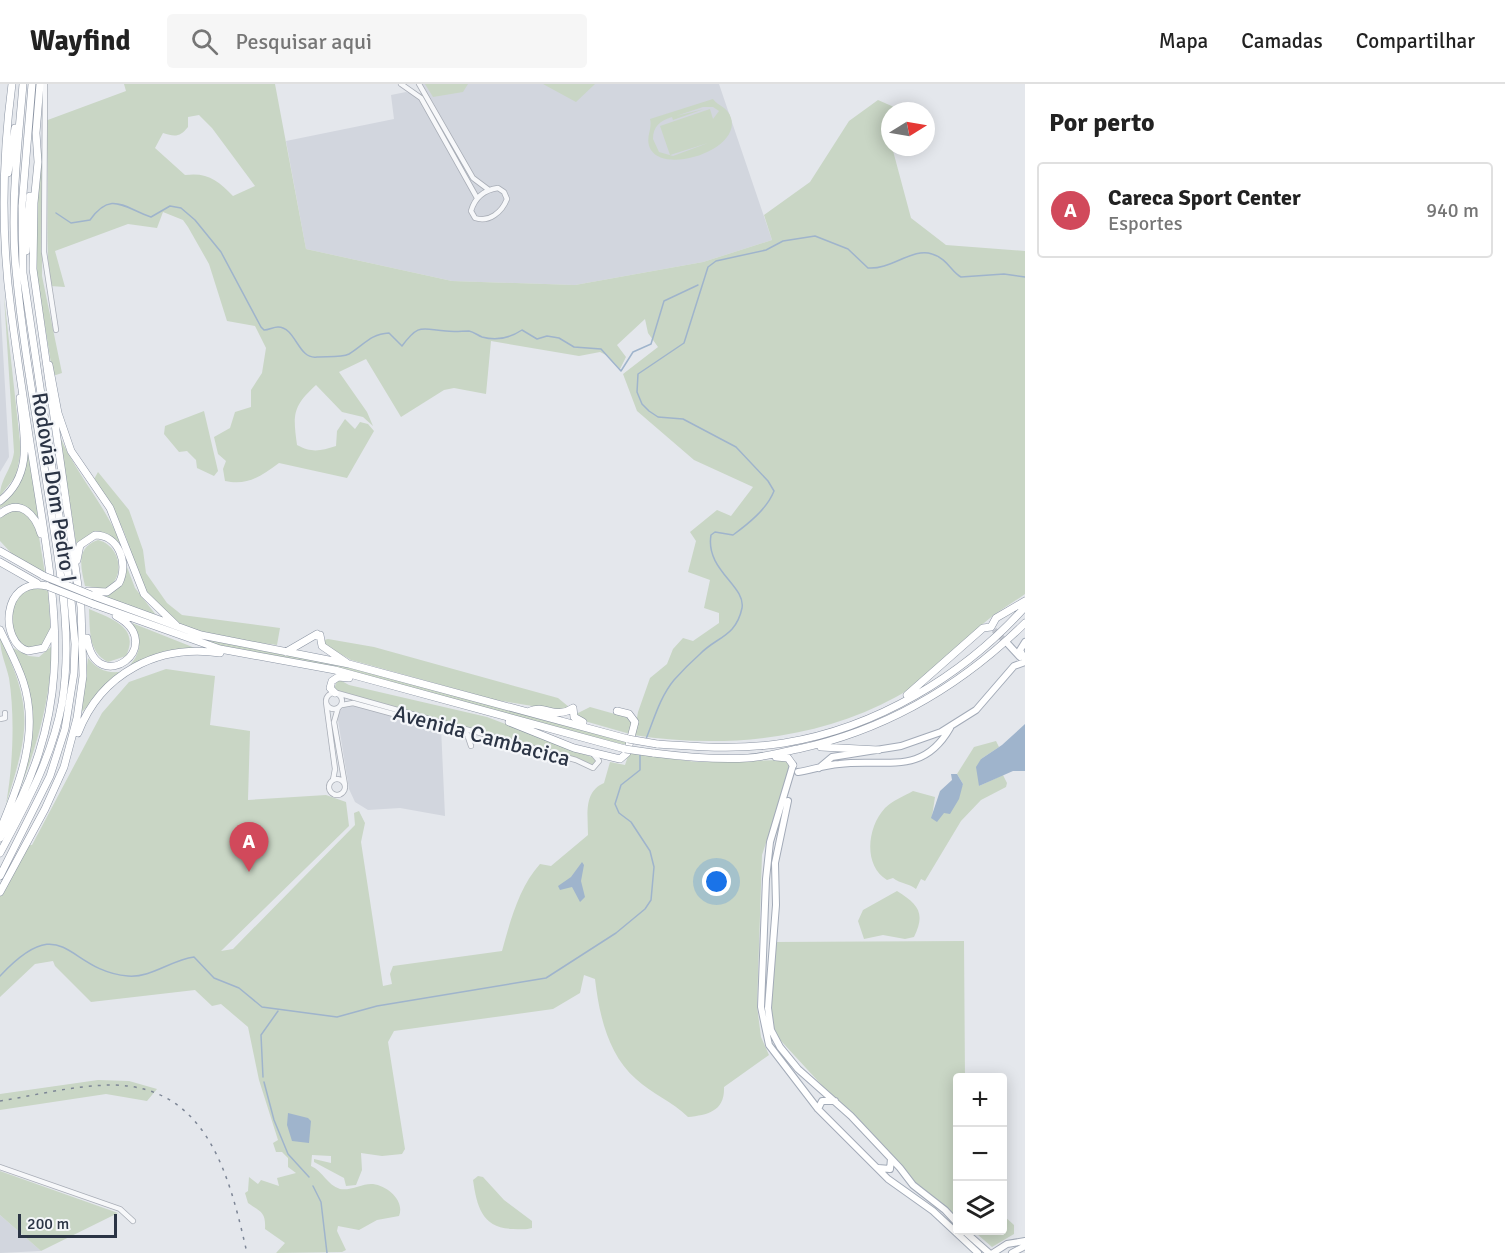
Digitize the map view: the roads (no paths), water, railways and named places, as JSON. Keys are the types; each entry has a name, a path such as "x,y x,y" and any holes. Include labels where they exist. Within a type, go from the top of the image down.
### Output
{"highway":[{"path":"0,501 18,480 25,452 3,224 5,157 12,84"},
{"path":"3,224 23,84"},
{"name":"Rodovia Dom Pedro I","path":"0,853 34,790 50,751 63,697 67,645 62,579 25,348 16,268 13,211 23,84"},
{"name":"Rodovia Dom Pedro I","path":"0,876 50,776 65,729 74,673 70,589 25,289 22,206 32,84"},
{"path":"25,289 28,206 40,84"},
{"path":"36,133 38,162 33,211 33,269 81,607 91,655 104,665 123,664 134,651 134,631 122,619 93,604"},
{"path":"9,823 29,778 47,723 56,670 55,619 48,550 11,311"},
{"path":"40,325 58,413 71,450 110,508 144,594 180,629"},
{"path":"0,514 16,507 30,512 38,523 48,550"},
{"path":"77,576 78,550 84,540 101,535 115,543 123,566 119,583 107,592 80,590"},
{"path":"0,545 12,557 35,572"},
{"path":"0,551 44,576 180,629 214,638 349,664 628,739 657,744 710,748 772,745 822,735 860,722 917,695 952,673 995,638 1025,607"},
{"path":"0,562 47,586 190,640 258,657"},
{"path":"47,586 23,585 13,588 3,603 3,621 13,642 28,651 39,650 47,644 55,619"},
{"path":"860,722 913,692 980,630 993,629 996,618 1025,601"},
{"path":"0,892 45,809 64,767 77,718 83,668 81,607"},
{"path":"762,757 809,747 857,733 922,703 951,685 994,652 1025,623"},
{"path":"0,630 23,683 30,720 27,751 0,830"},
{"path":"286,652 319,634 322,646 349,664"},
{"path":"45,809 52,800 87,712 103,690 120,675 148,659 177,651 202,650 327,669 625,748 709,759 788,758 793,765"},
{"path":"336,693 330,684 335,679 343,677 416,693"},
{"path":"464,706 580,750 616,759 626,756 634,722 632,716 617,711"},
{"path":"529,711 538,709 559,714 573,708 574,717 586,727"},
{"path":"809,747 878,750"},
{"path":"0,838 50,751"}],"main road":[{"path":"1024,643 1020,653 1024,660 1009,645 1024,643"},
{"path":"819,768 832,757 911,744 950,728 976,710 1014,666 1024,660"},
{"path":"798,772 839,764 903,762 936,749 950,728"},
{"path":"793,765 798,772"},
{"path":"793,765 770,842 766,891 762,1021 769,1045 818,1109 878,1168 933,1211 978,1253"},
{"path":"775,863 783,817 798,772"},
{"path":"770,842 774,846 777,905 768,1008 771,1030 791,1063 836,1101 891,1157 913,1185 945,1210 953,1219"},
{"path":"818,1109 822,1101 836,1101"},
{"path":"878,1168 890,1169 891,1157"},
{"path":"969,1235 991,1253 1007,1244 1025,1241"},
{"path":"1012,1253 1025,1246"}],"street":[{"path":"45,84 44,252 48,293 56,330"},
{"path":"419,84 473,178 489,190"},
{"path":"405,85 421,98 477,198"},
{"path":"498,188 506,195 505,203 496,214 483,220 475,218 471,211 477,198 489,190 498,188"},
{"path":"336,693 342,697 334,722 345,784 342,793 334,794 329,787 335,773 326,702 328,696 336,693"},
{"name":"Avenida Cambacica","path":"336,693 576,760 593,768 597,766 598,757 580,750"},
{"path":"326,702 330,708 340,706"},
{"name":"Avenida Cambacica","path":"340,706 353,703 466,734 471,746 477,736 495,738"},
{"path":"0,714 5,713 5,718 0,719"},
{"path":"333,780 341,780 345,784"},
{"path":"0,1167 120,1209 133,1221"}],"water":[{"path":"1025,724 1025,771 1013,771 979,786 976,767 981,759 1002,745"},
{"path":"951,774 957,774 963,784 959,799 950,814 944,813 937,822 931,818 940,791 952,780"},
{"path":"582,862 584,865 581,881 585,897 580,902 572,887 560,890 558,886 571,877"},
{"path":"288,1113 308,1118 311,1121 309,1143 292,1141 287,1125"}],"waterway":[{"path":"56,213 71,223 90,220 98,211 111,203 151,217 170,206 181,208 195,220 221,252 261,327 264,330 284,328 305,354 311,357 346,355 372,338 389,333 402,346 421,329 469,331 492,339 508,337 522,330 537,339 547,336 559,338 574,347 601,349 621,371 633,352 651,344 664,301 698,285"},
{"path":"646,739 661,701 674,680 706,648 725,636 739,618 742,600 714,558 711,535 715,532 733,535 762,510 774,491 768,481 736,447 683,419 658,417 642,404 637,392 638,374 684,343 708,267 716,261 766,250 783,241 815,236 848,249 868,268 885,266 909,256 925,253 942,259 961,277 1004,274 1025,277"},
{"path":"0,976 22,956 39,946 53,944 65,948 107,972 128,976 153,972 194,957 214,978 239,988 262,1007 337,1017 377,1006 546,978 616,933 645,909 651,900 654,867 650,851 631,822 619,813 615,804 621,785 640,770 640,754"},
{"path":"263,1077 261,1035 278,1011"},
{"path":"264,1082 274,1120 288,1154 309,1177"},
{"path":"313,1186 321,1202 327,1253"}],"tunnel":[{"path":"994,630 1008,644"}],"railway":[{"path":"0,1101 71,1088 114,1085 146,1090 172,1102 193,1120 210,1142 232,1196 247,1253"}],"place":[{"name":"Careca Sport Center","path":"249,872"}]}
